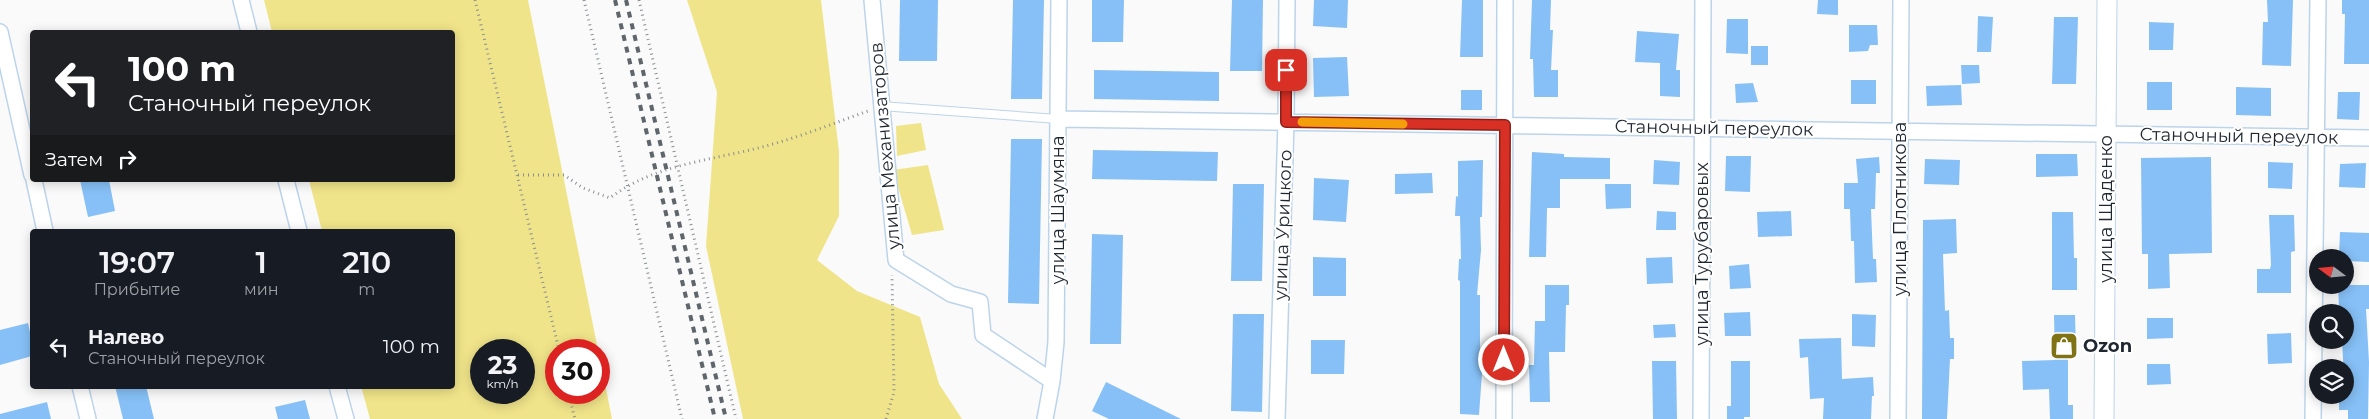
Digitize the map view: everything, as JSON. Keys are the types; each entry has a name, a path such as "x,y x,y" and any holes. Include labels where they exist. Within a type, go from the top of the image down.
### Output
{"street":[{"path":"241,0 248,30"},
{"name":"улица Механизаторов","path":"872,0 896,260 951,294 980,302 982,335 1052,381"},
{"name":"улица Шаумяна","path":"1045,419 1052,381 1056,342 1059,0"},
{"name":"улица Урицкого","path":"1277,419 1286,122 1287,0"},
{"path":"1504,419 1505,0"},
{"name":"улица Турубаровых","path":"1701,419 1703,0"},
{"name":"улица Плотникова","path":"1898,419 1901,0"},
{"name":"улица Щаденко","path":"2104,419 2107,0"},
{"path":"2313,419 2318,0"},
{"path":"0,32 30,166"},
{"name":"Станочный переулок","path":"1058,119 2369,138"},
{"path":"34,182 45,229"},
{"path":"287,182 298,229"},
{"path":"81,389 88,419"},
{"path":"338,389 346,419"}],"lane":[{"path":"881,106 1058,119"}],"path":[{"path":"475,0 556,339"},
{"path":"584,0 682,419"},
{"path":"639,0 736,419"},
{"path":"518,176 564,175 583,188 610,198 628,184 678,167 773,144 881,106"},
{"path":"886,419 894,392 892,274"},
{"path":"571,404 574,419"}],"shaded area":[{"path":"264,0 528,0 596,339 545,339 545,404 609,404 612,419 370,419 362,389 455,389 455,229 321,229 310,182 455,182 455,30 272,30"},
{"path":"687,0 821,0 839,152 839,216 817,260 857,291 920,317 939,384 962,419 743,419 706,246 717,92"},
{"path":"921,123 926,150 897,156 896,126"},
{"path":"928,165 944,230 912,235 893,170"}],"building":[{"path":"900,0 938,0 937,61 899,61"},
{"path":"1013,0 1044,0 1042,99 1011,99"},
{"path":"1092,0 1124,0 1123,42 1092,42"},
{"path":"1232,0 1263,0 1262,71 1230,71"},
{"path":"1314,0 1348,0 1347,28 1313,26"},
{"path":"1462,0 1483,0 1483,57 1460,57"},
{"path":"1532,0 1551,0 1550,30 1553,30 1551,70 1558,70 1558,97 1534,97 1533,59 1530,59"},
{"path":"1818,0 1838,0 1838,15 1817,14"},
{"path":"2267,0 2293,0 2291,66 2262,65 2263,22 2268,22"},
{"path":"2342,0 2369,0 2369,64 2344,64 2345,14 2342,14"},
{"path":"1978,16 1993,17 1991,52 1977,52"},
{"path":"2054,17 2078,17 2076,84 2052,84"},
{"path":"1727,19 1748,19 1748,54 1726,53"},
{"path":"2149,22 2174,23 2173,50 2149,50"},
{"path":"1849,25 1877,25 1878,45 1870,45 1868,51 1849,52"},
{"path":"1637,31 1679,34 1676,70 1680,70 1680,97 1660,96 1660,63 1635,62"},
{"path":"1751,46 1768,46 1768,65 1751,65"},
{"path":"1347,57 1349,96 1314,97 1313,58"},
{"path":"1961,65 1979,65 1980,83 1962,84"},
{"path":"1094,70 1219,72 1219,101 1094,99"},
{"path":"1851,80 1876,80 1876,104 1851,104"},
{"path":"2147,82 2172,82 2172,110 2147,110"},
{"path":"1753,83 1758,102 1736,103 1735,84"},
{"path":"1961,85 1962,105 1927,106 1926,86"},
{"path":"2236,87 2271,88 2271,116 2236,115"},
{"path":"1461,90 1482,90 1482,110 1461,110"},
{"path":"2338,92 2360,92 2359,120 2337,119"},
{"path":"1011,139 1042,139 1039,304 1008,303"},
{"path":"1093,150 1218,152 1217,181 1092,179"},
{"path":"1532,152 1564,154 1564,157 1610,158 1610,179 1560,179 1560,208 1547,208 1546,257 1529,257"},
{"path":"2036,154 2077,154 2078,176 2036,177"},
{"path":"1726,156 1751,156 1750,192 1725,191"},
{"path":"1879,157 1880,173 1876,173 1875,209 1871,209 1873,259 1876,259 1877,282 1855,283 1854,241 1851,241 1850,209 1844,209 1844,183 1858,183 1856,159"},
{"path":"2211,157 2212,253 2169,254 2170,288 2148,289 2148,254 2142,254 2141,158"},
{"path":"1925,159 1960,160 1959,185 1924,184"},
{"path":"1483,160 1482,217 1480,217 1481,250 1477,295 1480,295 1480,359 1483,359 1479,415 1460,414 1460,281 1458,280 1459,259 1461,259 1460,216 1455,216 1456,196 1458,197 1458,161"},
{"path":"1654,160 1680,162 1679,185 1653,184"},
{"path":"2268,162 2293,163 2292,189 2268,188"},
{"path":"2366,163 2365,188 2339,187 2340,164"},
{"path":"1432,173 1433,193 1395,194 1395,174"},
{"path":"1314,178 1349,180 1346,222 1313,220"},
{"path":"80,182 109,182 115,211 88,217"},
{"path":"1233,184 1264,184 1262,281 1231,281"},
{"path":"1605,184 1631,184 1631,208 1606,209"},
{"path":"1657,211 1676,212 1676,230 1656,230"},
{"path":"1791,211 1792,236 1758,237 1757,212"},
{"path":"2052,212 2073,212 2074,258 2077,258 2077,290 2052,290"},
{"path":"2269,215 2294,215 2295,251 2291,252 2291,293 2257,293 2257,269 2270,269 2271,265"},
{"path":"1956,219 1957,253 1943,254 1945,311 1949,310 1950,338 1954,338 1954,359 1950,359 1947,419 1922,419 1923,220"},
{"path":"2340,232 2369,233 2369,262 2354,261 2354,249 2339,249"},
{"path":"1092,234 1123,235 1121,344 1090,344"},
{"path":"1313,257 1346,258 1346,296 1313,296"},
{"path":"1672,257 1673,283 1647,284 1646,258"},
{"path":"1749,264 1751,288 1730,289 1729,266"},
{"path":"1545,285 1569,285 1569,305 1566,305 1565,352 1549,352 1550,402 1530,402 1529,365 1534,365 1535,321 1545,321"},
{"path":"2354,285 2369,285 2369,309 2366,309 2369,362 2368,419 2348,419 2348,410 2339,410 2339,404 2354,404 2354,359 2343,359 2342,349 2354,349 2354,304 2339,304 2338,294 2354,294"},
{"path":"1750,312 1751,336 1725,336 1724,313"},
{"path":"1233,314 1264,314 1262,412 1231,411"},
{"path":"1852,314 1876,315 1875,347 1852,346"},
{"path":"2054,315 2075,315 2076,351 2068,351 2068,405 2073,405 2073,419 2050,419 2049,389 2023,390 2022,361 2055,360"},
{"path":"2147,318 2173,318 2173,338 2147,339"},
{"path":"28,323 30,357 0,365 0,330"},
{"path":"1675,324 1676,337 1654,338 1653,325"},
{"path":"2291,333 2292,363 2268,364 2267,334"},
{"path":"1841,338 1842,379 1873,377 1874,396 1872,396 1871,419 1823,419 1824,398 1810,399 1808,357 1800,358 1799,339"},
{"path":"1311,340 1345,340 1344,374 1311,374"},
{"path":"1652,361 1676,361 1677,419 1653,419"},
{"path":"1731,361 1750,361 1750,417 1744,417 1744,419 1727,419 1727,406 1731,406"},
{"path":"2147,364 2170,364 2171,384 2147,385"},
{"path":"1106,382 1181,419 1109,419 1092,411"},
{"path":"116,389 147,389 154,419 123,419"},
{"path":"305,400 310,419 278,419 275,407"},
{"path":"47,402 51,419 0,419 0,414"}],"railway":[{"path":"615,0 715,419"},
{"path":"626,0 726,419"}],"slow traffic":[{"path":"1302,122 1403,124"}],"place":[{"name":"Ozon","path":"2064,346"}],"route":[{"path":"1286,70 1286,122 1505,125 1504,360"}]}
